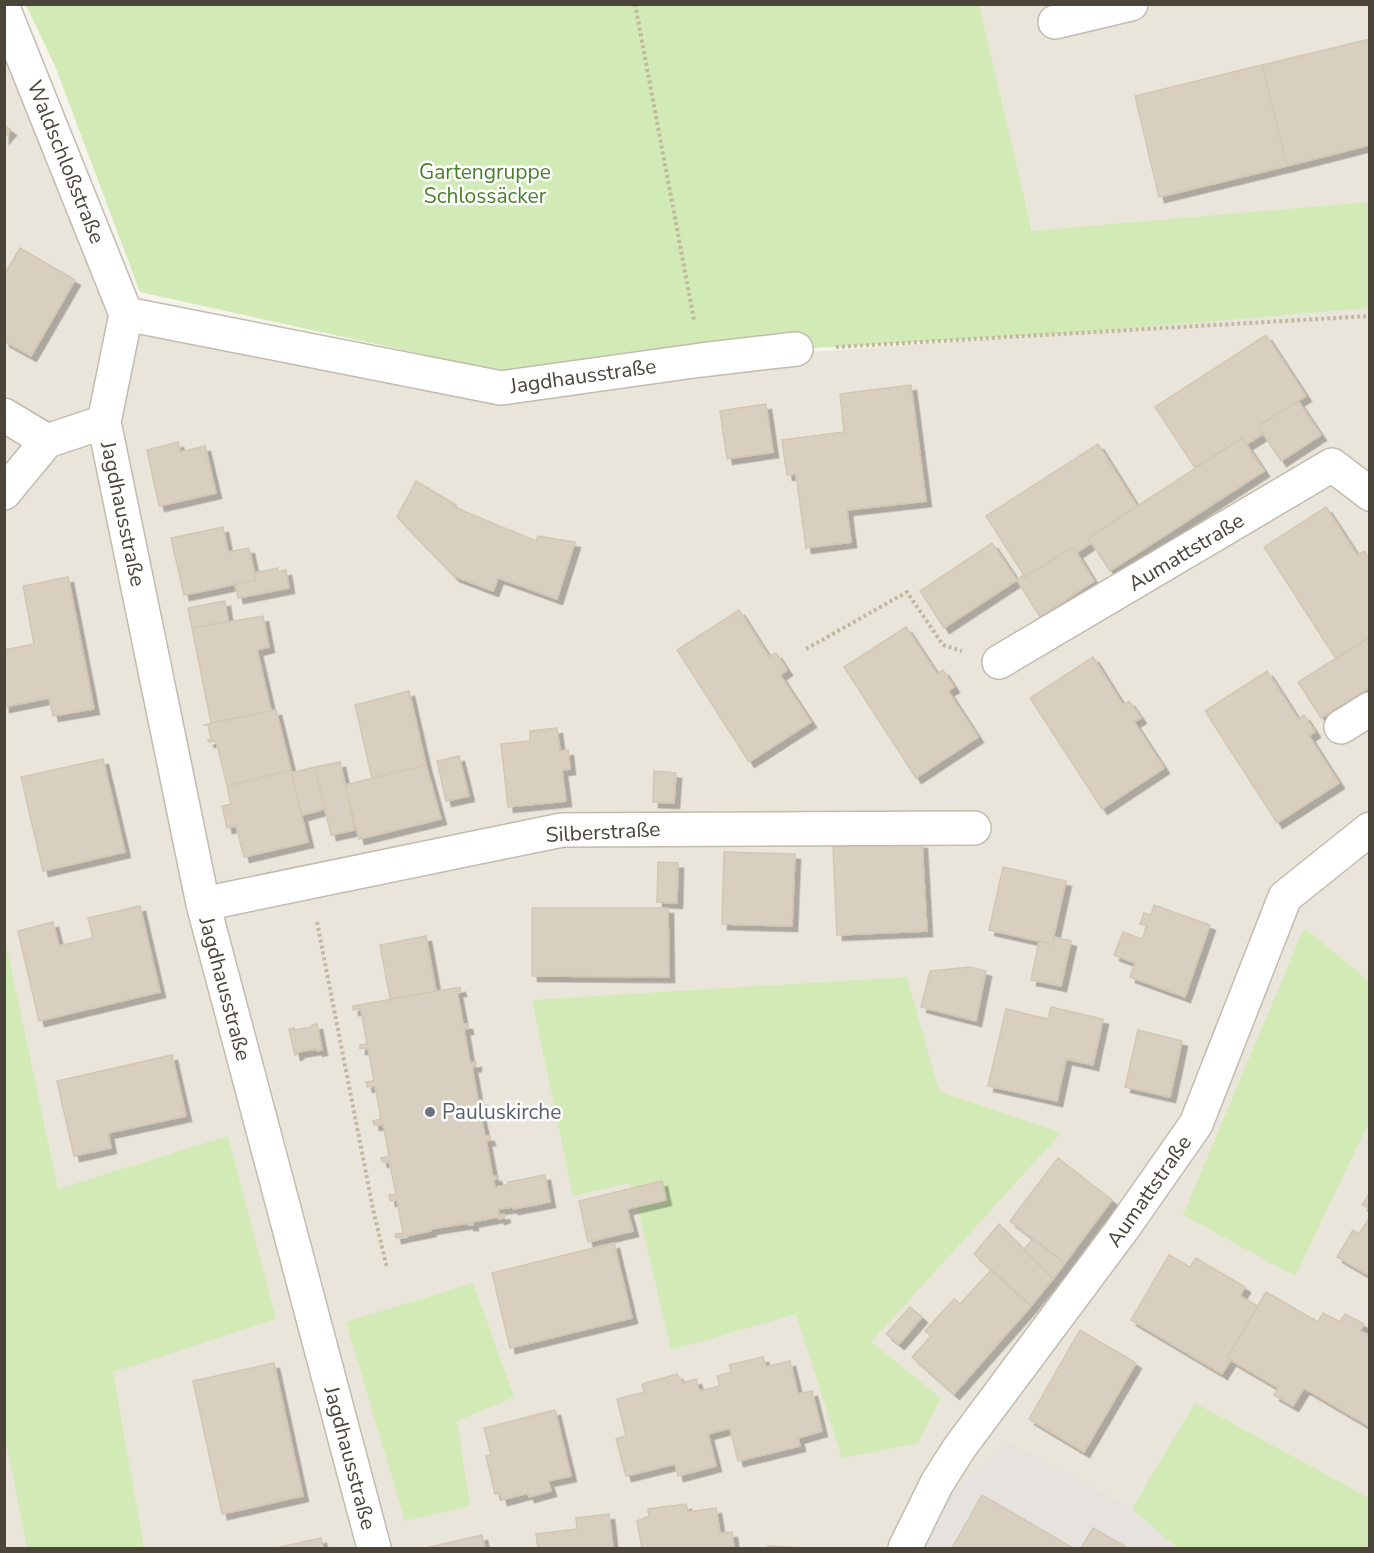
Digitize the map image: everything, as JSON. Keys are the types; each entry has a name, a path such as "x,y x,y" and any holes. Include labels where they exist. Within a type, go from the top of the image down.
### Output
{"street":[{"path":"1055,22 1131,4"},
{"name":"Waldschloßstraße","path":"4,10 126,314"},
{"name":"Jagdhausstraße","path":"374,1548 203,904 104,422 126,314 501,388 796,349"},
{"path":"4,415 47,441 4,493"},
{"name":"Jagdhausstraße","path":"47,441 104,422"},
{"name":"Aumattstraße","path":"999,662 1332,465 1370,494"},
{"path":"1341,727 1370,709"},
{"name":"Silberstraße","path":"203,904 562,830 974,828"},
{"name":"Aumattstraße","path":"905,1548 937,1483 960,1447 1124,1227 1196,1124 1285,897 1370,830"}],"path":[{"path":"635,4 701,360"},
{"path":"796,349 1370,316"},
{"path":"806,650 907,592 943,645 999,662"},
{"path":"309,882 370,1197 387,1268"}],"shaded area":[{"path":"979,5 1369,5 1369,1548 1177,1548 1132,1509 906,1548 5,1548 4,10 126,314 501,388 701,360 1058,334 1011,146"},
{"path":"1005,1440 1132,1509 1177,1548 906,1548 909,1537"}],"green space":[{"name":"Gartengruppe Schlossäcker","path":"26,5 979,5 1032,231 1369,202 1369,308 1059,334 796,349 512,374 140,292 55,66"},
{"path":"1304,928 1369,981 1369,1122 1295,1276 1183,1215"},
{"path":"5,939 58,1189 228,1136 276,1319 113,1372 144,1548 27,1548 4,1431"},
{"path":"907,977 939,1091 1061,1133 871,1342 941,1398 918,1443 842,1458 796,1314 671,1350 630,1183 573,1196 532,1000"},
{"path":"473,1283 514,1397 457,1421 470,1506 405,1521 346,1322"},
{"path":"1195,1403 1369,1498 1369,1548 1177,1548 1132,1509"}],"building":[{"path":"1370,39 1370,145 1287,166 1262,65"},
{"path":"1262,65 1287,166 1159,197 1135,96"},
{"path":"4,125 11,130 4,138"},
{"path":"20,248 75,280 31,356 4,341 4,275"},
{"path":"1266,335 1306,396 1258,426 1263,434 1247,444 1242,438 1195,468 1155,407"},
{"path":"911,385 926,501 847,510 851,542 806,548 796,474 787,475 782,440 844,432 840,394"},
{"path":"1298,401 1321,435 1281,461 1258,426"},
{"path":"766,404 773,452 727,459 720,411"},
{"path":"1242,438 1264,471 1110,571 1088,538"},
{"path":"178,442 180,452 205,446 216,493 159,506 147,450"},
{"path":"1098,444 1137,506 1088,538 1091,543 1076,553 1073,547 1025,577 986,516"},
{"path":"416,481 456,505 454,507 536,541 538,536 575,542 557,599 498,578 493,591 454,576 397,517"},
{"path":"1326,507 1357,555 1364,551 1370,560 1370,571 1368,572 1370,575 1370,637 1336,659 1264,547"},
{"path":"223,527 228,552 249,548 256,580 184,595 171,538"},
{"path":"992,543 1017,580 944,628 920,591"},
{"path":"1073,547 1094,581 1040,617 1017,580"},
{"path":"278,568 278,572 286,570 289,588 238,598 235,584 256,580 254,573"},
{"path":"68,577 94,709 53,716 49,698 4,707 4,650 34,644 23,586"},
{"path":"225,601 228,621 192,628 188,608"},
{"path":"739,610 769,657 776,653 787,670 780,675 811,722 749,762 677,650"},
{"path":"263,616 269,647 257,650 271,711 211,723 192,628"},
{"path":"906,627 937,674 943,670 954,687 948,691 978,737 916,778 844,667"},
{"path":"1370,637 1370,687 1321,718 1298,682"},
{"path":"1093,657 1123,705 1129,701 1141,718 1134,722 1164,768 1102,809 1030,698"},
{"path":"1267,671 1298,719 1304,715 1315,732 1309,736 1339,783 1277,823 1205,711"},
{"path":"409,691 426,765 372,778 355,705"},
{"path":"276,710 291,770 227,786 216,741 209,742 208,740 211,739 208,725 203,725"},
{"path":"557,728 560,751 568,750 570,769 562,770 566,801 508,807 501,744 530,741 530,731"},
{"path":"459,756 469,796 446,801 437,761"},
{"path":"103,759 125,852 43,871 21,777"},
{"path":"340,762 355,830 331,835 315,767"},
{"path":"426,765 441,819 359,839 345,785"},
{"path":"315,767 325,809 302,815 291,773"},
{"path":"291,770 308,842 244,857 236,826 227,828 222,806 231,804 227,786"},
{"path":"654,771 676,773 674,803 653,802"},
{"path":"867,843 922,843 927,931 837,935 833,847 867,845"},
{"path":"724,852 795,854 792,926 722,924"},
{"path":"658,862 678,863 677,903 657,902"},
{"path":"1003,867 1066,881 1052,944 989,930"},
{"path":"1154,905 1210,925 1185,997 1130,977 1135,963 1114,955 1123,932 1142,939 1147,926 1140,924 1144,913 1151,915"},
{"path":"140,906 160,992 39,1021 18,931 53,922 59,946 93,938 88,918"},
{"path":"532,908 668,908 669,977 532,976"},
{"path":"426,936 436,991 390,999 380,945"},
{"path":"1054,937 1071,941 1061,986 1031,980 1039,941 1052,944"},
{"path":"970,967 986,971 976,1021 921,1007 930,971"},
{"name":"Pauluskirche","path":"460,987 461,991 457,991 463,1024 467,1024 468,1029 464,1029 470,1063 476,1062 476,1066 472,1067 478,1101 482,1100 483,1104 478,1105 485,1136 489,1136 490,1140 486,1141 493,1177 496,1176 497,1179 493,1180 495,1187 508,1185 508,1182 545,1175 550,1202 513,1209 513,1207 498,1209 499,1215 504,1214 505,1217 472,1222 473,1225 468,1225 468,1223 431,1229 431,1231 396,1238 395,1234 403,1233 397,1200 390,1201 389,1195 396,1194 389,1161 382,1162 381,1158 389,1156 383,1124 374,1125 373,1121 381,1119 375,1086 367,1087 366,1082 374,1081 368,1048 360,1049 360,1045 367,1044 361,1009 353,1010 353,1006"},
{"path":"1051,1007 1103,1019 1093,1065 1066,1059 1057,1101 988,1086 1006,1009 1048,1019"},
{"path":"317,1024 322,1050 298,1052 295,1055 289,1029 312,1027"},
{"path":"1138,1030 1182,1041 1170,1097 1125,1087"},
{"path":"172,1055 186,1116 108,1133 111,1148 74,1156 57,1081"},
{"path":"1058,1158 1112,1200 1065,1263 1010,1221"},
{"path":"662,1181 666,1200 627,1209 633,1231 588,1242 579,1201"},
{"path":"1370,1193 1370,1209 1362,1205"},
{"path":"1370,1217 1370,1276 1337,1257 1353,1230 1359,1234"},
{"path":"999,1224 1053,1279 1031,1306 974,1254"},
{"path":"1033,1239 1065,1263 1053,1279 1024,1249"},
{"path":"614,1243 632,1318 510,1348 492,1273"},
{"path":"1169,1255 1190,1267 1196,1258 1245,1287 1240,1296 1258,1306 1227,1358 1230,1361 1222,1374 1131,1320"},
{"path":"991,1270 1031,1306 954,1394 912,1357 931,1336 925,1331 954,1299 960,1304"},
{"path":"1266,1292 1318,1322 1323,1313 1340,1322 1345,1314 1364,1324 1360,1331 1370,1336 1370,1427 1304,1388 1293,1406 1274,1395 1278,1388 1227,1358"},
{"path":"910,1307 922,1317 899,1344 886,1334"},
{"path":"1080,1330 1136,1363 1084,1452 1029,1419"},
{"path":"763,1357 766,1367 790,1361 798,1394 812,1391 822,1431 798,1438 800,1446 738,1461 730,1428 708,1434 716,1466 678,1476 675,1464 626,1476 616,1439 626,1436 617,1399 644,1392 642,1384 677,1374 683,1383 696,1379 699,1391 720,1386 717,1376 731,1372 729,1365"},
{"path":"274,1363 303,1496 222,1514 193,1381"},
{"path":"555,1410 571,1476 548,1481 551,1491 529,1497 528,1493 502,1500 500,1493 495,1494 486,1456 491,1455 484,1428"},
{"path":"982,1495 1073,1548 952,1548"},
{"path":"686,1504 688,1512 716,1508 720,1533 732,1532 734,1548 642,1548 637,1521 649,1516 648,1509"},
{"path":"609,1514 613,1548 538,1548 536,1534 577,1529 576,1518"},
{"path":"1093,1528 1128,1548 1081,1548"},
{"path":"482,1535 485,1548 426,1548"},
{"path":"321,1538 323,1548 276,1548"},
{"path":"768,1546 808,1548 768,1548"}],"place":[{"name":"Pauluskirche","path":"430,1112"}]}
